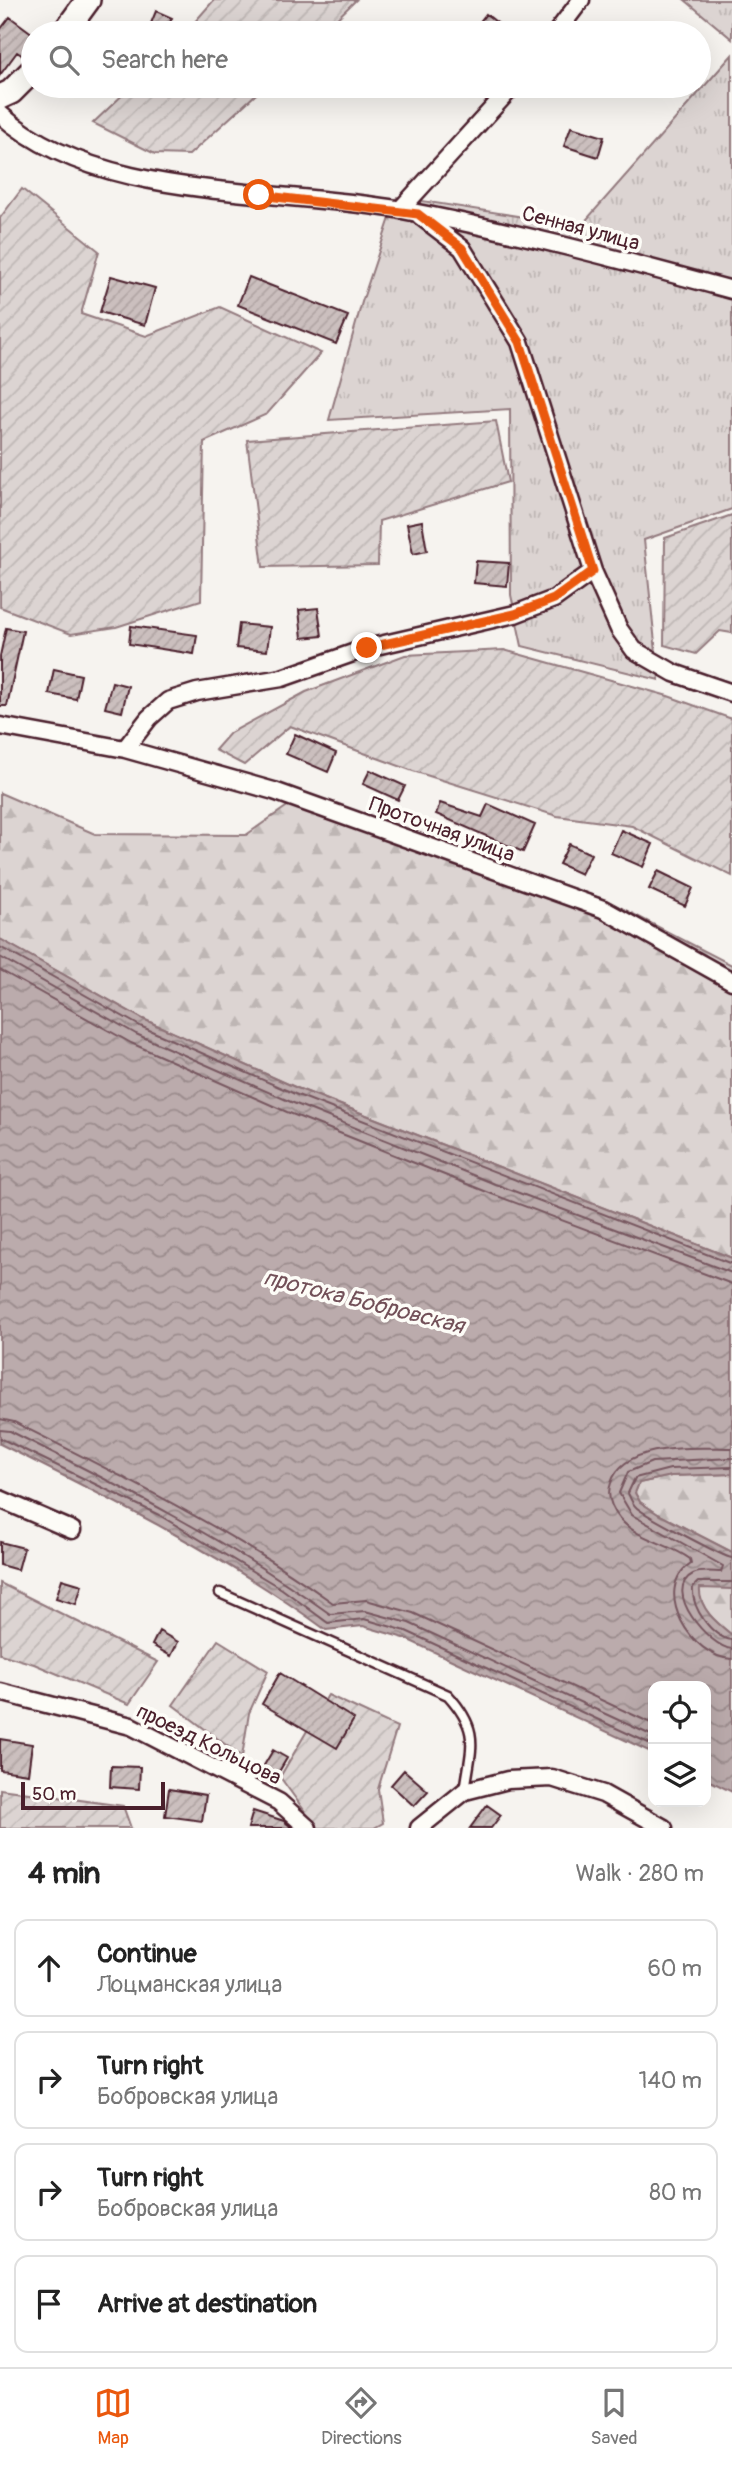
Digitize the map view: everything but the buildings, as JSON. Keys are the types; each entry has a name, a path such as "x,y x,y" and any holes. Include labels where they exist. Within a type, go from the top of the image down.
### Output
{"street":[{"path":"73,21 88,0"},
{"path":"565,21 581,0"},
{"path":"0,97 11,92 21,82"},
{"path":"400,210 502,98"},
{"name":"Сенная улица","path":"0,114 23,135 74,159 130,175 259,195 400,210 526,234 732,290"},
{"path":"418,214 462,248 520,342 593,571 607,607 634,650 674,673 732,693"},
{"path":"125,749 149,718 168,701 197,692 282,678 367,648 515,614 554,599 593,571"},
{"name":"Проточная улица","path":"0,726 125,749 274,791 603,909 732,981"},
{"path":"0,1499 72,1530"},
{"name":"проезд Кольцова","path":"0,1692 131,1726 279,1802 309,1828"},
{"path":"419,1828 465,1791 508,1780 552,1778 603,1794 664,1828"}],"lane":[{"path":"220,1592 448,1695 463,1712 473,1733 465,1791"}],"green space":[{"path":"214,0 356,0 334,21 196,21"},
{"path":"685,0 732,0 732,39"},
{"path":"732,55 732,509 644,540 659,680 522,646 511,595 510,409 329,420 362,302 397,197 581,226 694,98 711,98 711,79"},
{"path":"119,98 252,98 189,155 155,154 93,123"},
{"path":"22,189 99,251 81,314 146,336 220,307 321,353 267,414 204,442 201,600 116,627 71,634 0,607 0,218"},
{"path":"496,421 508,482 379,521 378,565 263,567 247,440"},
{"path":"732,515 732,633 720,631 696,654 664,645 665,538"},
{"path":"504,650 668,696 732,719 732,876 632,826 557,816 413,771 290,726 244,765 215,750 230,733 306,692 405,655"},
{"path":"0,793 95,834 246,835 306,793 608,901 732,965 732,1258 297,1088 143,1019 0,939"},
{"path":"732,1474 732,1552 658,1514 640,1502 635,1493 639,1483 671,1476"},
{"path":"0,1583 158,1662 129,1704 34,1664 0,1654"},
{"path":"699,1588 732,1589 732,1635 705,1609 700,1596"},
{"path":"218,1640 268,1671 249,1713 242,1757 173,1705"},
{"path":"328,1695 397,1727 378,1789 383,1823 374,1828 317,1828 280,1777"},
{"path":"0,1789 123,1806 131,1828 0,1828"}],"water":[{"name":"протока Бобровская","path":"0,939 143,1019 297,1088 732,1258 732,1474 671,1476 639,1483 635,1493 640,1502 658,1514 732,1552 732,1589 700,1588 700,1595 705,1608 732,1635 732,1792 711,1782 711,1681 648,1681 648,1751 404,1638 363,1626 326,1630 208,1553 0,1444"}],"route":[{"path":"259,195 418,214 462,248 520,342 563,469 593,571 554,599 515,614 367,648"}]}
